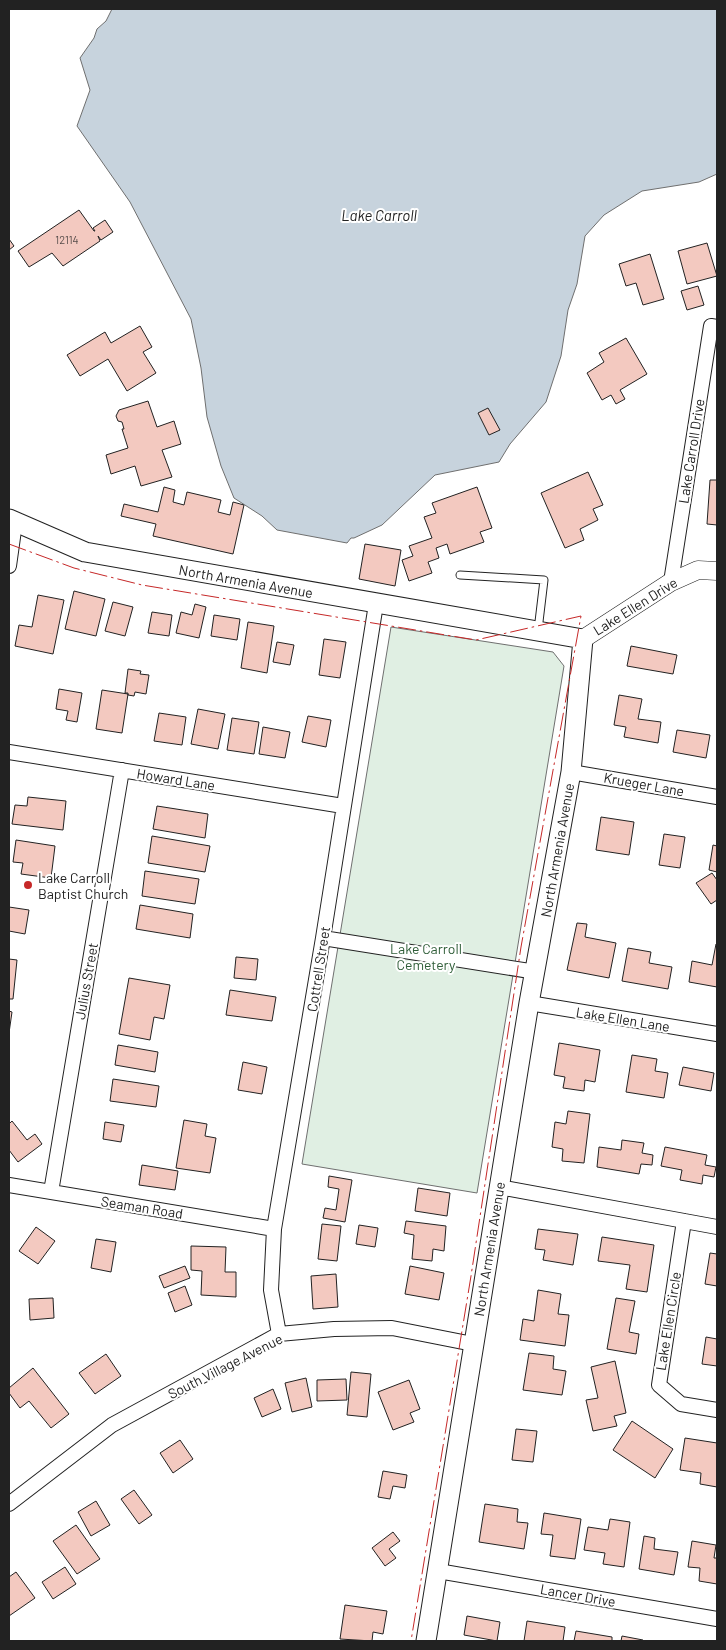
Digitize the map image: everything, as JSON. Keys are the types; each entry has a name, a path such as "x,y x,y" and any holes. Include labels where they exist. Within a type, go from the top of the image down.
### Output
{"main road":[{"name":"North Armenia Avenue","path":"12,521 85,552 583,639 571,772 529,1003 426,1641"}],"street":[{"name":"Lake Carroll Drive","path":"671,582 711,326 717,327"},
{"path":"9,566 12,521"},
{"name":"Lake Ellen Drive","path":"583,639 671,582 698,570 717,571"},
{"name":"Cottrell Street","path":"279,1334 271,1290 274,1229 376,604"},
{"name":"Howard Lane","path":"9,752 343,806"},
{"name":"Julius Street","path":"50,1192 122,770"},
{"name":"Krueger Lane","path":"571,772 717,797"},
{"path":"323,938 536,972"},
{"name":"Lake Ellen Lane","path":"529,1003 717,1034"},
{"name":"Seaman Road","path":"9,1185 274,1229"},
{"path":"499,1187 717,1227"},
{"name":"Lake Ellen Circle","path":"684,1222 659,1385 682,1404 717,1410"},
{"name":"South Village Avenue","path":"9,1504 112,1425 279,1334 334,1329 392,1328 473,1344"},
{"name":"Lancer Drive","path":"438,1571 717,1620"}],"lane":[{"path":"460,575 544,580 538,632"}],"green space":[{"name":"Lake Carroll Cemetery","path":"391,627 553,652 564,666 477,1193 302,1164"}],"water":[{"name":"Lake Carroll","path":"112,9 717,9 717,174 699,182 642,191 604,215 585,236 577,284 568,310 561,356 546,402 510,444 499,462 435,475 382,525 351,538 347,543 277,530 262,516 234,498 221,466 207,417 201,368 191,319 130,202 77,126 90,90 80,58 94,38 97,29 106,21"}],"building":[{"path":"79,210 94,231 93,228 105,220 113,232 101,240 98,236 100,241 63,266 52,253 29,267 18,251"},
{"path":"9,239 14,246 9,250"},
{"path":"707,243 717,276 687,284 678,251"},
{"path":"650,254 664,299 643,305 636,283 626,286 619,264"},
{"path":"698,286 704,305 687,310 681,291"},
{"path":"140,326 152,347 143,352 156,373 127,391 108,359 80,376 67,355 105,332 111,343"},
{"path":"626,338 647,374 620,390 625,399 616,404 611,395 602,400 587,373 604,362 599,353"},
{"path":"148,401 157,427 174,421 181,444 162,450 172,477 141,486 135,466 111,474 106,455 128,448 122,429 124,429 122,422 118,421 116,416 119,410"},
{"path":"488,408 500,430 489,435 478,413"},
{"path":"588,472 603,505 593,509 598,520 580,529 584,540 565,548 541,493"},
{"path":"710,480 717,480 717,525 707,524"},
{"path":"164,487 175,490 173,502 184,505 187,492 221,500 218,512 230,515 233,502 244,505 233,554 153,536 156,524 121,516 124,504 158,512"},
{"path":"477,487 492,528 480,532 484,542 450,554 447,544 436,548 439,558 428,562 432,573 409,581 402,560 413,556 409,546 432,538 424,517 436,513 432,503"},
{"path":"365,544 401,550 395,586 359,579"},
{"path":"74,591 105,599 96,636 65,629"},
{"path":"38,595 64,600 53,654 15,646 19,625 32,627"},
{"path":"113,602 133,607 125,636 105,631"},
{"path":"195,604 206,607 199,638 176,633 181,612 192,615"},
{"path":"152,612 172,615 169,636 148,633"},
{"path":"214,615 240,619 237,640 211,636"},
{"path":"248,622 274,626 267,673 241,668"},
{"path":"324,639 346,642 340,678 319,675"},
{"path":"277,642 294,645 290,665 273,662"},
{"path":"631,646 677,655 673,674 627,666"},
{"path":"128,669 141,671 140,674 149,675 146,694 135,692 134,696 125,693"},
{"path":"59,689 82,693 77,722 66,720 68,711 56,709"},
{"path":"102,690 128,694 122,733 96,729"},
{"path":"619,695 642,699 638,719 661,722 658,743 624,737 626,727 614,725"},
{"path":"198,709 225,714 218,749 191,744"},
{"path":"159,713 186,717 182,745 154,741"},
{"path":"308,716 331,720 326,747 302,742"},
{"path":"232,718 259,722 254,754 227,750"},
{"path":"263,727 290,732 285,758 259,754"},
{"path":"677,730 710,735 706,758 673,752"},
{"path":"28,797 66,801 63,830 12,824 15,805 27,806"},
{"path":"157,806 208,814 205,838 153,829"},
{"path":"601,817 634,822 629,855 596,850"},
{"path":"664,834 685,837 680,868 659,865"},
{"path":"152,836 210,846 205,872 148,863"},
{"path":"16,840 55,846 51,878 21,874 23,863 13,862"},
{"path":"713,845 717,846 717,872 709,870"},
{"path":"145,871 199,879 195,904 142,896"},
{"path":"712,873 717,880 717,900 711,904 696,883"},
{"path":"140,905 193,914 190,938 136,929"},
{"path":"9,907 29,910 25,934 9,931"},
{"path":"577,923 587,924 585,937 616,943 609,978 567,970"},
{"path":"716,944 717,987 689,982 692,961 712,965"},
{"path":"628,948 651,952 649,963 672,967 668,989 622,981"},
{"path":"236,957 258,959 256,980 234,978"},
{"path":"9,959 17,960 13,999 9,999"},
{"path":"129,978 170,985 164,1019 154,1017 150,1040 119,1034"},
{"path":"230,990 276,997 272,1021 226,1015"},
{"path":"9,1011 12,1012 9,1033"},
{"path":"559,1043 600,1050 595,1082 585,1080 584,1091 563,1088 565,1077 554,1075"},
{"path":"118,1045 158,1052 155,1072 115,1065"},
{"path":"632,1055 657,1059 655,1071 668,1073 664,1098 626,1092"},
{"path":"243,1062 267,1067 262,1094 238,1090"},
{"path":"683,1067 714,1073 711,1091 679,1085"},
{"path":"113,1079 159,1086 156,1107 110,1101"},
{"path":"568,1111 590,1114 584,1163 562,1161 563,1149 552,1147 555,1122 566,1124"},
{"path":"184,1120 207,1124 205,1136 216,1138 210,1173 176,1168"},
{"path":"12,1121 27,1140 35,1134 42,1144 18,1162 9,1150 9,1124"},
{"path":"105,1122 124,1125 121,1142 103,1139"},
{"path":"622,1140 644,1143 642,1153 653,1155 652,1165 641,1164 639,1174 597,1167 599,1147 621,1150"},
{"path":"665,1147 707,1155 705,1165 716,1167 714,1177 703,1175 702,1184 680,1180 682,1170 661,1166"},
{"path":"142,1165 178,1171 175,1190 139,1185"},
{"path":"329,1176 352,1180 345,1222 323,1218 325,1208 336,1210 339,1189 328,1187"},
{"path":"418,1188 450,1193 447,1216 415,1211"},
{"path":"406,1221 446,1226 444,1251 433,1249 432,1261 412,1259 414,1235 404,1233"},
{"path":"322,1224 341,1226 337,1261 318,1259"},
{"path":"359,1225 378,1228 375,1247 356,1244"},
{"path":"36,1227 55,1241 38,1264 19,1251"},
{"path":"538,1229 578,1234 573,1265 543,1260 545,1250 535,1249"},
{"path":"602,1237 654,1245 647,1292 626,1289 630,1265 598,1261"},
{"path":"96,1239 116,1242 111,1272 91,1268"},
{"path":"191,1246 226,1247 225,1272 236,1272 236,1297 201,1295 202,1271 191,1270"},
{"path":"710,1253 717,1254 717,1286 705,1284"},
{"path":"185,1266 190,1278 164,1288 159,1276"},
{"path":"410,1266 444,1273 439,1300 405,1294"},
{"path":"336,1274 338,1307 313,1309 311,1276"},
{"path":"185,1286 192,1305 175,1312 168,1293"},
{"path":"538,1290 561,1294 558,1314 569,1315 565,1346 520,1340 523,1319 534,1321"},
{"path":"53,1298 54,1318 30,1320 29,1299"},
{"path":"616,1298 635,1301 629,1332 639,1334 636,1354 607,1349"},
{"path":"706,1337 717,1339 717,1366 702,1364"},
{"path":"529,1353 554,1356 553,1369 566,1371 562,1395 523,1390"},
{"path":"106,1354 121,1376 95,1394 79,1373"},
{"path":"615,1361 626,1413 614,1416 617,1426 593,1431 586,1400 598,1398 591,1367"},
{"path":"33,1368 69,1414 51,1428 29,1401 20,1408 9,1393 9,1388"},
{"path":"351,1372 371,1374 367,1417 347,1415"},
{"path":"306,1378 312,1407 292,1412 285,1383"},
{"path":"346,1379 347,1400 317,1401 317,1380"},
{"path":"409,1380 420,1409 410,1413 414,1422 393,1430 378,1392"},
{"path":"273,1389 281,1409 262,1417 254,1398"},
{"path":"632,1421 673,1449 655,1478 613,1450"},
{"path":"516,1429 537,1431 533,1462 512,1460"},
{"path":"685,1438 717,1443 717,1487 700,1484 701,1473 680,1470"},
{"path":"180,1440 193,1459 173,1473 160,1453"},
{"path":"383,1471 407,1475 405,1488 393,1486 390,1499 378,1497"},
{"path":"134,1490 152,1515 139,1524 121,1499"},
{"path":"96,1501 110,1525 91,1536 78,1512"},
{"path":"485,1504 518,1509 517,1522 528,1523 524,1549 479,1542"},
{"path":"544,1513 581,1519 575,1559 550,1556 553,1535 541,1534"},
{"path":"610,1519 630,1522 624,1567 603,1564 605,1553 584,1550 588,1527 608,1530"},
{"path":"76,1525 100,1559 77,1574 53,1541"},
{"path":"393,1532 400,1541 389,1549 396,1558 385,1566 372,1548"},
{"path":"644,1536 655,1538 654,1549 678,1552 674,1575 639,1569"},
{"path":"692,1541 716,1545 714,1558 717,1558 717,1584 699,1581 700,1568 688,1567"},
{"path":"65,1567 76,1584 53,1599 42,1582"},
{"path":"16,1572 35,1598 9,1616 9,1577"},
{"path":"345,1605 387,1611 383,1634 373,1632 372,1641 340,1639"},
{"path":"467,1616 500,1622 497,1641 464,1635"},
{"path":"527,1621 565,1627 563,1641 524,1641"},
{"path":"576,1631 612,1637 612,1641 574,1641"},
{"path":"622,1636 643,1640 621,1641"}],"power":[{"path":"9,544 74,568 142,585 476,640 581,616 521,947 471,1276 411,1641"}],"place":[{"name":"Lake Carroll Baptist Church","path":"28,885"}]}
